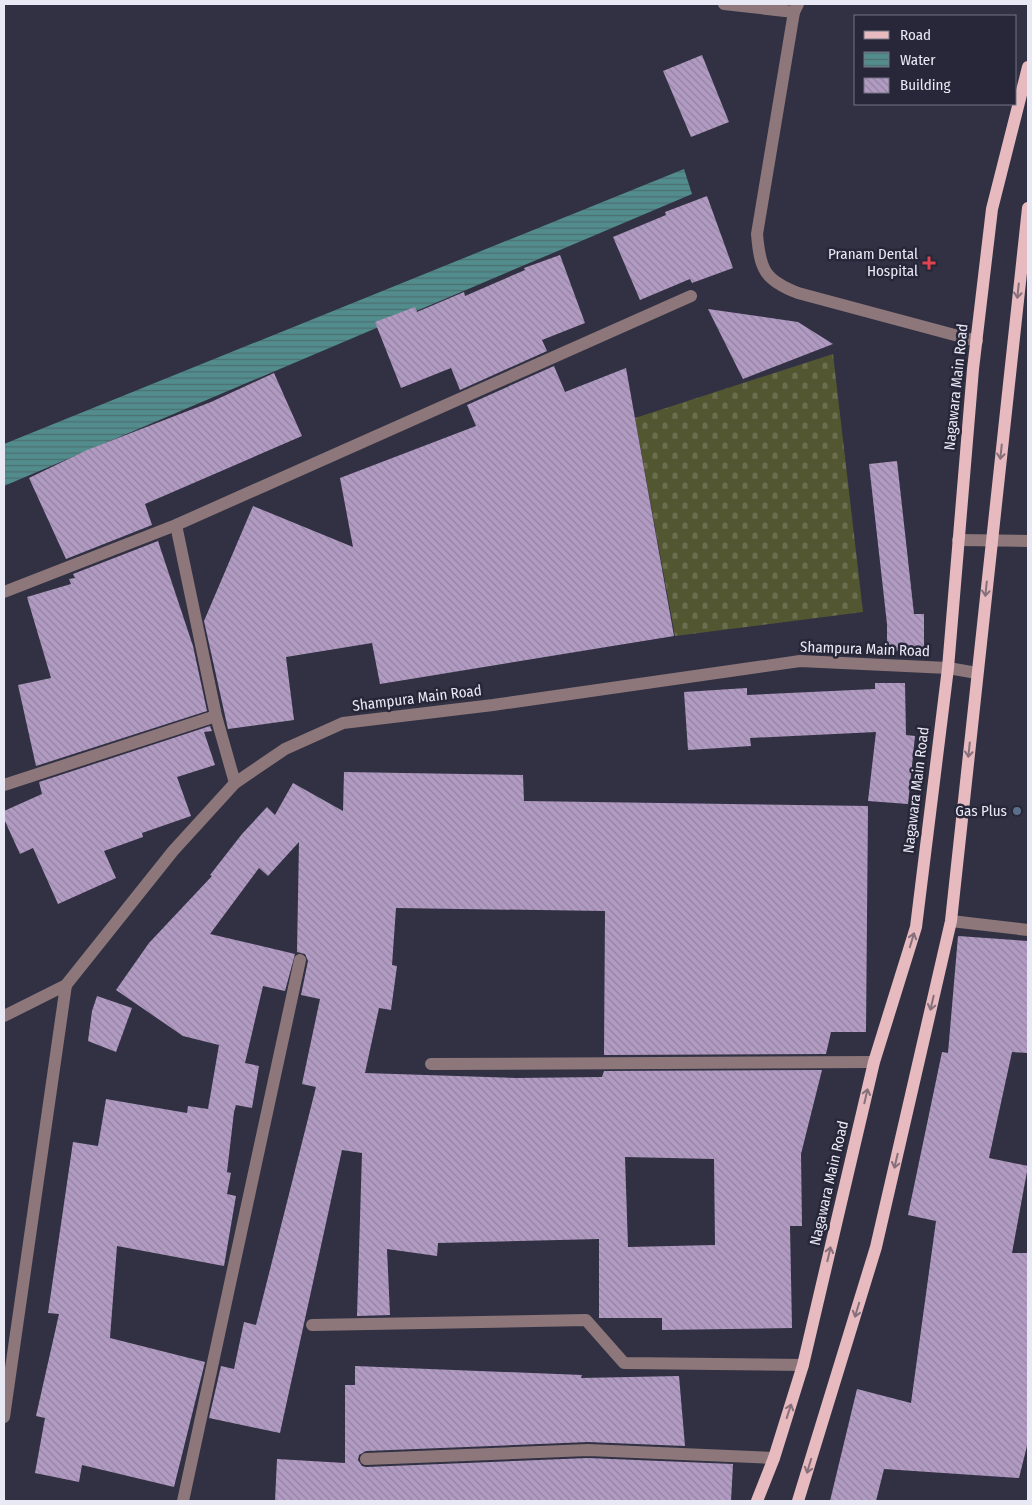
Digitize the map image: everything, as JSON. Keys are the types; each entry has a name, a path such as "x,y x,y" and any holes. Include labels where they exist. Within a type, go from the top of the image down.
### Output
{"main road":[{"name":"Nagawara Main Road","path":"757,1501 774,1458 803,1365 874,1062 916,927 948,668 977,341 992,209 1028,67"},
{"path":"798,1501 876,1247 951,921 1028,208"}],"street":[{"path":"724,4 796,8 756,234 759,260 767,276 784,288 798,293 977,341"},
{"path":"4,592 176,526 691,296"},
{"path":"176,526 216,716 234,783"},
{"path":"958,540 1028,541"},
{"name":"Shampura Main Road","path":"4,1016 66,985 172,852 234,783 285,749 343,722 493,705 800,661 948,668 977,673"},
{"path":"4,785 216,716"},
{"path":"951,921 1028,930"},
{"path":"183,1501 300,960"},
{"path":"4,1417 8,1360 66,985"},
{"path":"431,1064 874,1062"},
{"path":"312,1325 586,1320 624,1363 803,1365"},
{"path":"366,1460 588,1450 774,1458"}],"green space":[{"path":"833,354 863,612 675,636 635,418"}],"water":[{"path":"684,169 692,194 4,486 4,444"}],"building":[{"path":"702,55 729,122 691,137 663,71"},
{"path":"707,196 733,268 692,283 690,279 640,300 613,237 666,215 665,212"},
{"path":"560,255 585,323 542,340 547,351 460,390 451,368 401,388 375,322 415,307 417,312 464,292 465,296 525,270 524,268"},
{"path":"708,309 798,322 833,344 743,379"},
{"path":"554,366 565,392 626,368 674,636 380,684 372,643 286,657 294,720 228,729 204,621 253,506 353,547 340,478 476,426 467,405"},
{"path":"274,373 302,436 145,504 152,525 66,559 29,478 87,450 211,402"},
{"path":"897,461 914,614 924,614 924,650 887,651 887,624 869,464"},
{"path":"158,541 193,646 207,711 36,766 18,685 51,678 27,597 71,584 69,579 75,578 73,574"},
{"path":"875,683 905,683 906,735 915,736 908,804 868,801 876,732 750,738 751,746 688,750 684,692 747,688 747,695 875,689"},
{"path":"210,726 212,731 204,732 215,765 177,777 191,816 142,833 143,837 104,851 116,878 58,904 33,848 20,854 4,819 4,811 42,794 39,782"},
{"path":"344,772 523,775 524,801 868,806 866,1032 831,1032 826,1054 604,1055 605,911 396,908 392,965 397,966 391,1010 379,1008 365,1073 517,1078 602,1077 604,1071 822,1070 801,1154 802,1226 790,1226 792,1328 662,1330 662,1318 599,1318 599,1239 438,1243 437,1256 387,1249 390,1315 357,1316 362,1153 342,1150 280,1433 209,1418 221,1366 234,1369 244,1322 256,1325 316,1087 302,1084 320,999 301,995 308,961 305,954 297,952 299,842 268,876 259,868 210,934 295,954 285,991 263,986 245,1063 259,1066 252,1108 236,1105 234,1112 227,1172 231,1173 227,1194 236,1196 224,1266 117,1246 110,1338 205,1362 174,1487 82,1465 79,1482 35,1473 45,1418 36,1416 59,1314 48,1313 73,1142 98,1146 106,1099 187,1113 188,1106 208,1109 219,1045 183,1036 116,990 149,943 212,876 210,875 242,834 267,807 275,815 293,783 343,811","holes":["625,1157 714,1159 715,1245 628,1247"]},
{"path":"958,936 1028,941 1028,1053 1012,1052 989,1158 1028,1166 1012,1253 1028,1253 1028,1442 1019,1478 884,1469 876,1501 830,1501 857,1389 911,1403 936,1221 908,1215 942,1052 948,1053"},
{"path":"97,996 132,1008 116,1052 88,1041 92,1011"},
{"path":"355,1366 582,1375 581,1378 679,1376 685,1446 588,1442 366,1451 359,1455 358,1460 362,1466 366,1467 588,1458 733,1464 731,1501 275,1501 277,1459 345,1463 345,1385 355,1385"}],"place":[{"name":"Pranam Dental Hospital","path":"929,263"},
{"name":"Gas Plus","path":"1017,811"}]}
